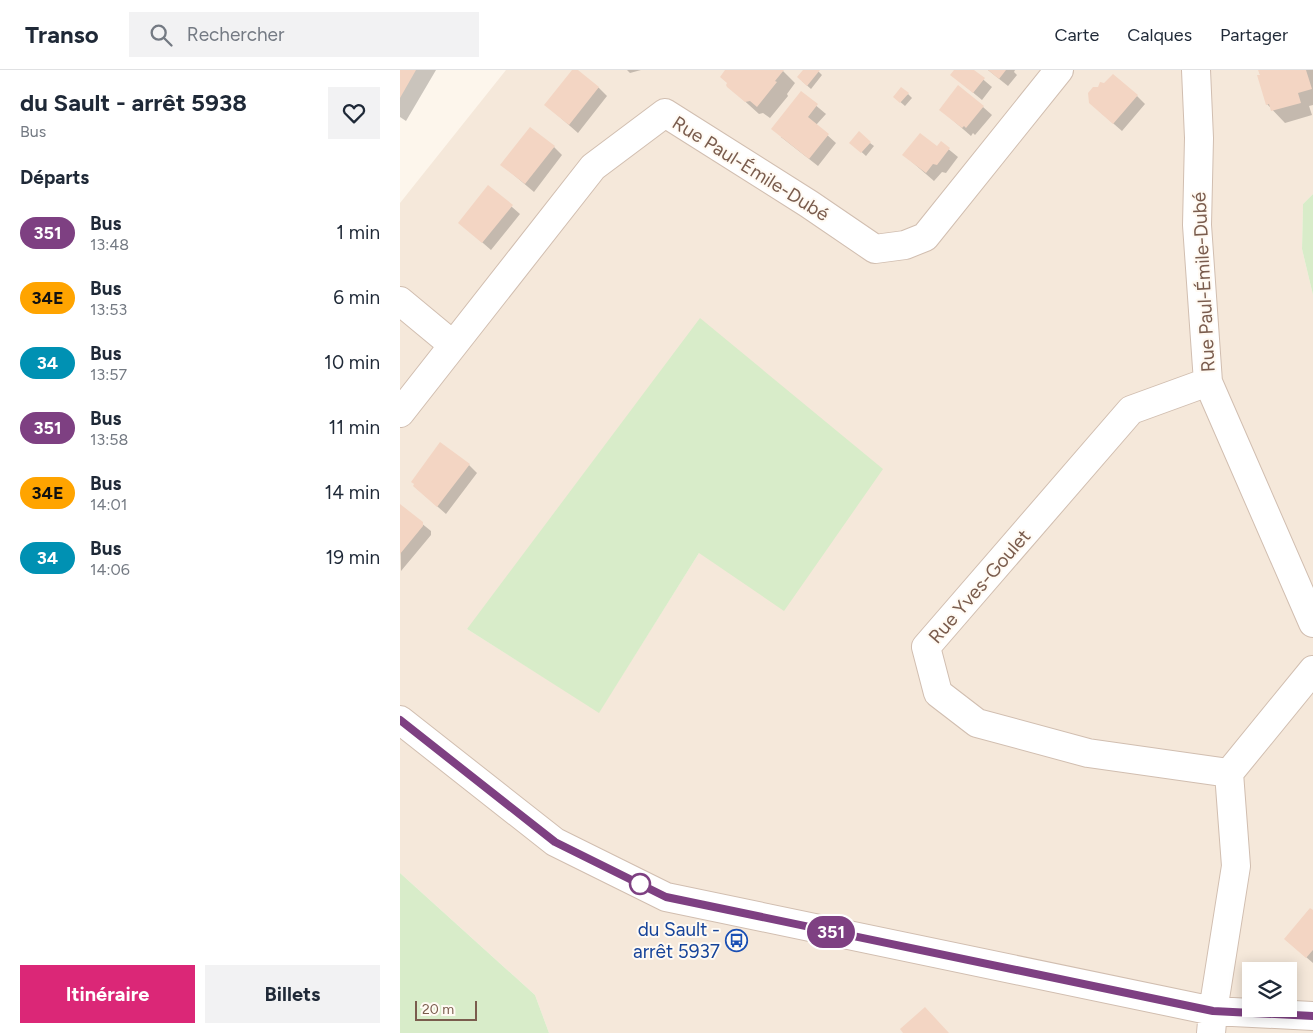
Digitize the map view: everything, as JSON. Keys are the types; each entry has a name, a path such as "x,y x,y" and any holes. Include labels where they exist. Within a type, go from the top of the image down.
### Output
{"street":[{"name":"Rue Paul-Émile-Dubé","path":"400,413 593,168 665,113 809,204 875,249 905,245 925,237 1059,70"},
{"name":"Rue Paul-Émile-Dubé","path":"1196,70 1199,138 1197,226 1208,382 1313,623"},
{"path":"400,301 453,345"},
{"name":"Rue Yves-Goulet","path":"1208,382 1131,410 926,647 938,693 977,723 1088,753 1229,773"},
{"path":"1212,1022 1236,866 1229,773 1313,670"},
{"path":"400,720 555,842 666,897 1212,1022 1313,1016"}],"shaded area":[{"path":"506,70 1313,70 1313,194 1303,204 1302,249 1313,295 1313,1033 549,1033 535,995 400,873 400,203","holes":["883,469 699,553 599,712 467,629"]}],"green space":[{"path":"1313,194 1313,295 1302,249 1303,204"},
{"path":"700,318 883,469 784,611 699,553 599,713 467,629"},
{"path":"400,873 535,995 549,1033 400,1033"}],"building":[{"path":"400,70 416,70 400,98"},
{"path":"572,70 578,70 599,87 569,125 544,105"},
{"path":"725,70 784,70 757,107 750,101 745,102 727,87 727,83 720,77"},
{"path":"803,70 820,70 807,86 797,77"},
{"path":"954,70 974,70 985,78 973,93 950,75"},
{"path":"988,70 1006,70 999,79"},
{"path":"1258,70 1306,70 1312,89 1298,93 1301,103 1271,111 1269,104 1266,105 1257,75 1260,75"},
{"path":"1113,74 1138,95 1113,124 1089,103 1088,93 1093,87 1098,87 1100,82 1104,83"},
{"path":"958,85 984,106 966,128 964,126 962,128 939,110"},
{"path":"901,87 909,93 900,103 893,97"},
{"path":"801,91 818,104 808,117 829,134 809,159 771,129"},
{"path":"530,127 555,146 525,184 500,165"},
{"path":"859,131 871,142 861,153 849,143"},
{"path":"920,133 937,146 941,141 950,148 937,165 933,164 926,173 902,155"},
{"path":"488,185 513,205 482,243 458,223"},
{"path":"440,442 470,464 437,507 411,482"},
{"path":"400,504 423,522 423,526 400,554"},
{"path":"1310,908 1313,910 1313,950 1306,958 1284,939"},
{"path":"925,1007 949,1033 903,1033 900,1029"}],"bus line":[{"name":"351","path":"400,720 555,842 666,897 1213,1011 1313,1016"}],"place":[{"name":"du Sault - arrêt 5937","path":"736,940"}]}
